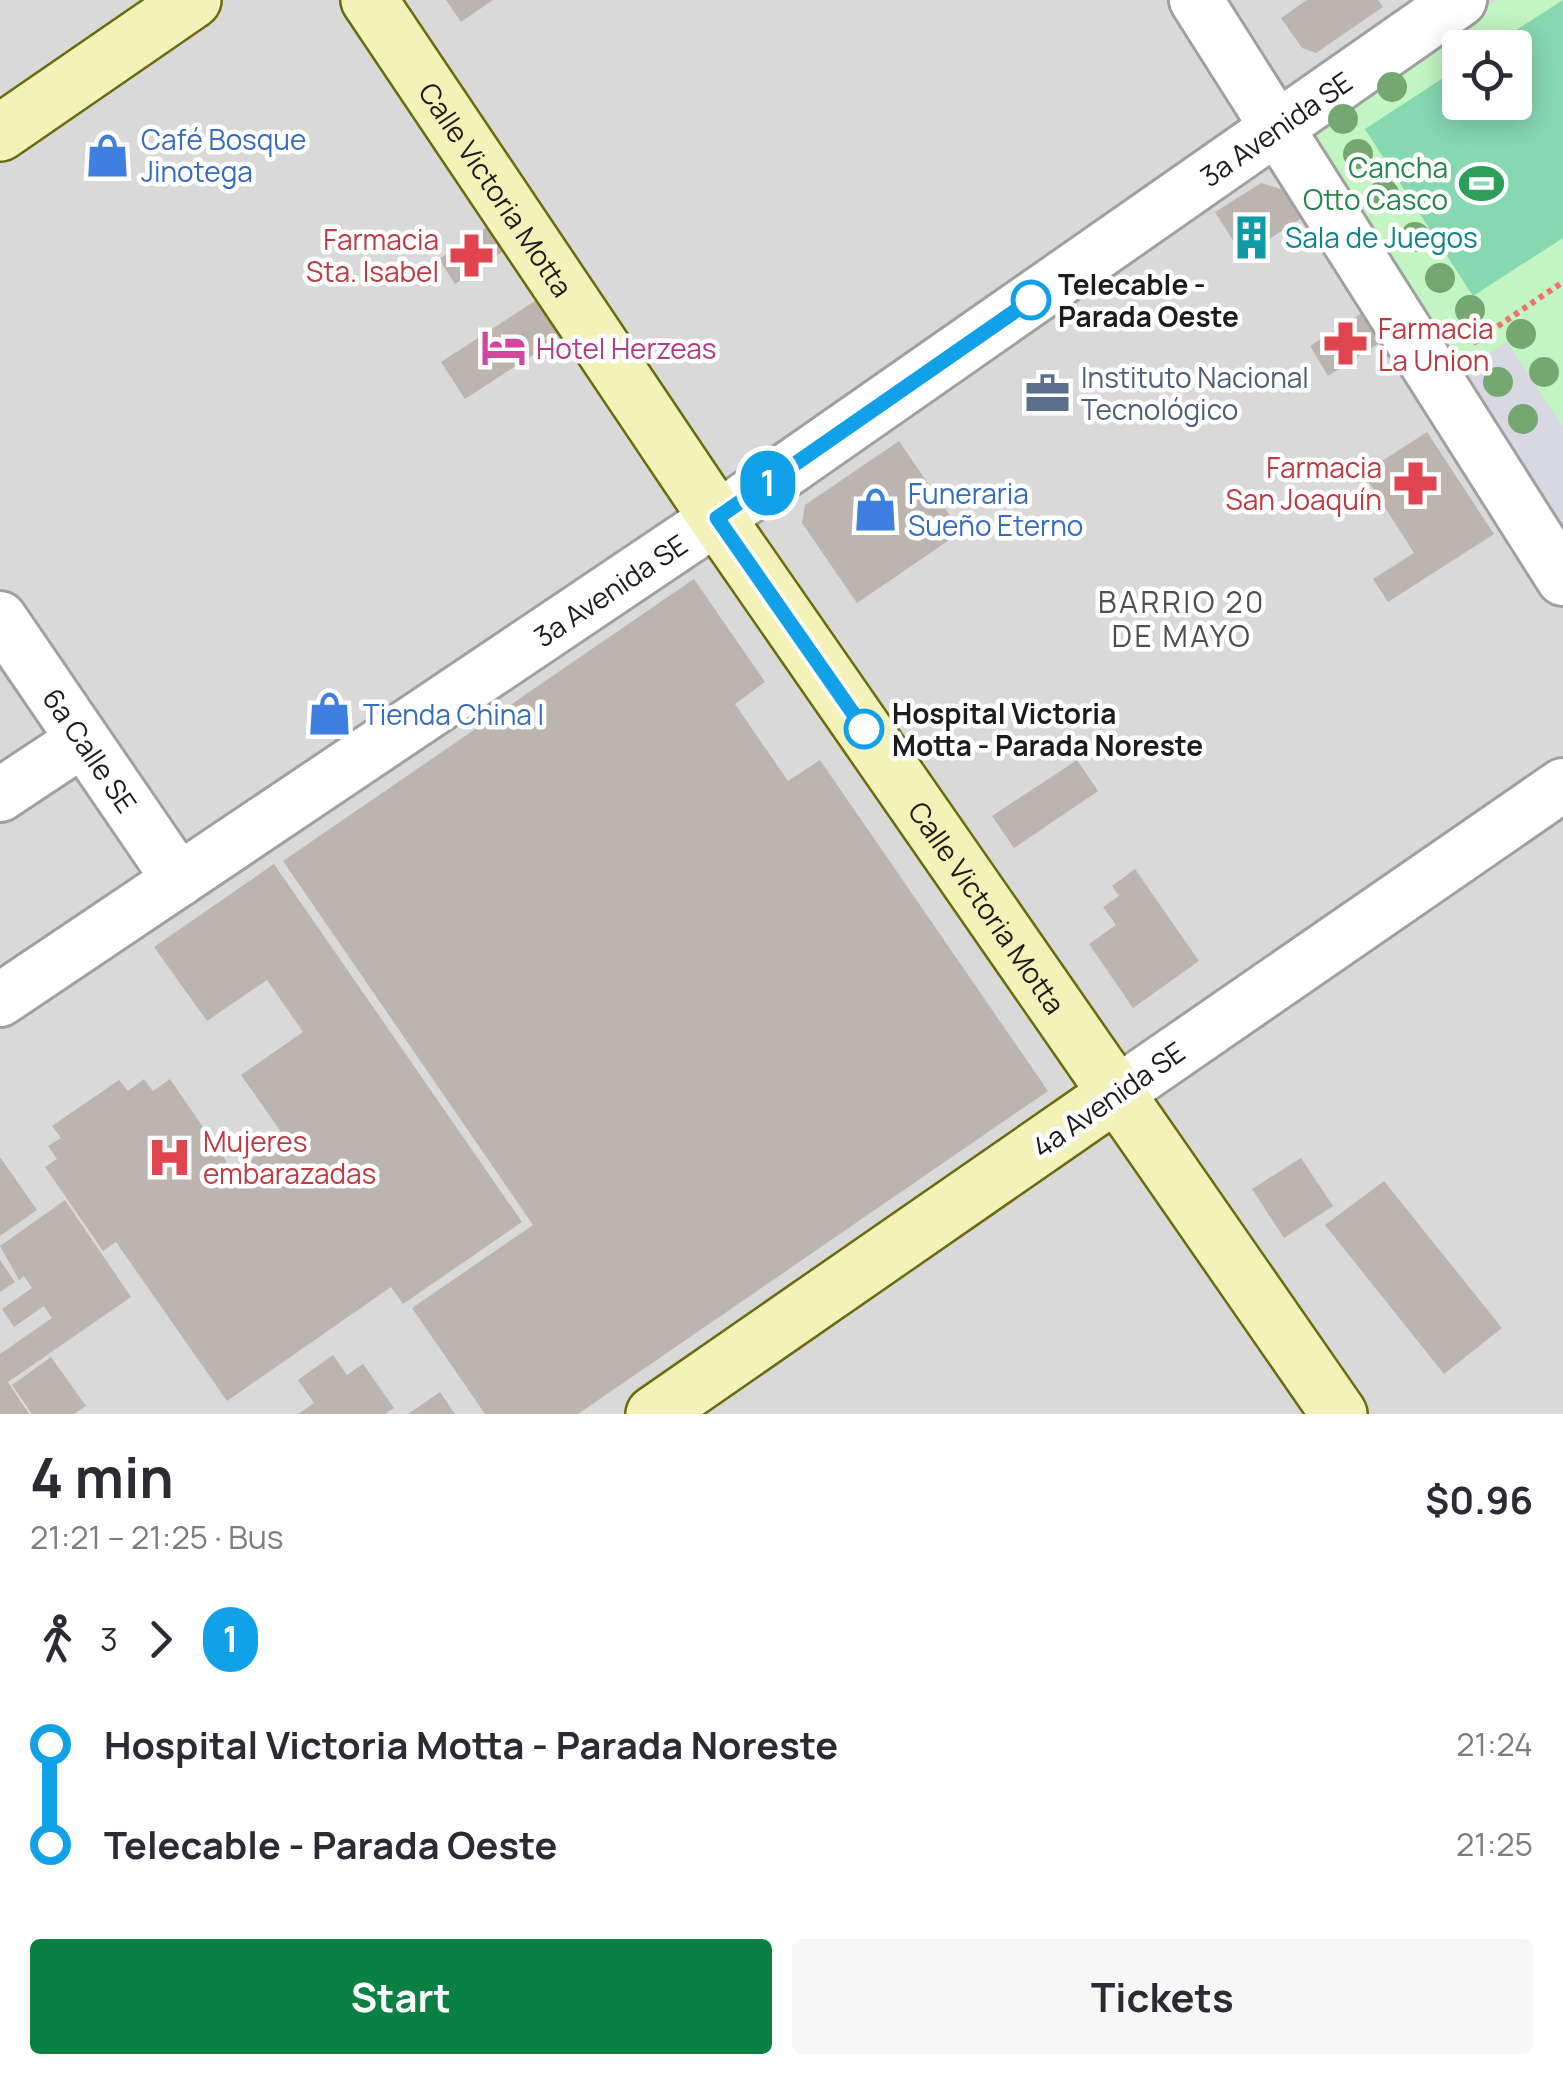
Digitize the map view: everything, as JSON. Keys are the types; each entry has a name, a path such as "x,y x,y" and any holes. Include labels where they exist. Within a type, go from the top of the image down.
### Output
{"street":[{"path":"0,133 193,0"},
{"name":"Calle Victoria Motta","path":"369,0 717,518 1339,1414"},
{"path":"1196,0 1563,580"},
{"name":"3a Avenida SE","path":"0,1000 717,518 1460,0"},
{"name":"6a Calle SE","path":"0,618 179,880"},
{"path":"0,795 84,740"},
{"name":"4a Avenida SE","path":"654,1414 1563,786"}],"path":[{"path":"1463,349 1563,282"}],"shaded area":[{"path":"0,0 1563,0 1563,1414 0,1414"},
{"path":"1507,342 1563,427 1563,537 1457,376"}],"green space":[{"path":"1496,0 1563,0 1563,554 1293,136 1442,36 1442,120 1532,120 1532,30 1451,30"},
{"name":"Cancha Otto Casco","path":"1563,0 1563,238 1473,296 1365,129 1442,79 1442,120 1532,120 1532,30 1516,30"}],"building":[{"path":"446,0 493,0 461,22"},
{"path":"1307,0 1378,0 1383,7 1316,53 1302,48 1281,18"},
{"name":"Sala de Juegos","path":"1261,183 1287,191 1303,217 1243,256 1215,212"},
{"name":"Farmacia Sta. Isabel","path":"490,225 505,250 455,284 439,259"},
{"name":"Hotel Herzeas","path":"541,297 565,334 465,399 441,362"},
{"name":"Farmacia La Union","path":"1362,313 1381,342 1328,376 1310,346"},
{"path":"1427,432 1494,534 1388,602 1373,579 1414,553 1363,473"},
{"name":"Funeraria Sueño Eterno","path":"899,441 961,532 857,603 802,523 805,505"},
{"path":"694,579 765,682 735,704 788,781 820,760 1048,1091 578,1414 485,1414 412,1308 533,1225 283,861"},
{"path":"1077,760 1098,791 1014,848 992,816"},
{"path":"274,864 522,1222 403,1304 391,1287 227,1401 116,1242 103,1251 45,1167 57,1159 48,1146 61,1138 52,1126 119,1080 128,1091 144,1079 153,1091 170,1079 227,1162 215,1170 222,1180 284,1136 241,1075 303,1032 267,980 207,1021 154,947"},
{"path":"1135,869 1199,961 1133,1008 1089,944 1116,925 1103,907 1119,896 1112,886"},
{"path":"0,1157 37,1210 0,1236"},
{"path":"1301,1158 1333,1206 1284,1238 1252,1189"},
{"path":"1384,1181 1502,1328 1444,1374 1325,1225"},
{"path":"65,1200 131,1297 8,1382 29,1414 0,1414 0,1354 52,1318 44,1306 14,1327 2,1309 32,1288 24,1276 19,1280 0,1246"},
{"path":"0,1260 15,1282 0,1292"},
{"path":"333,1355 347,1375 363,1364 394,1408 385,1414 298,1414 314,1403 298,1380"},
{"path":"51,1357 86,1406 74,1414 32,1414 12,1385"},
{"path":"440,1392 455,1414 408,1414"}],"bus line":[{"name":"1","path":"864,729 717,518 1031,300"}],"place":[{"name":"Café Bosque Jinotega","path":"108,155"},
{"name":"Cancha Otto Casco","path":"1481,183"},
{"name":"Sala de Juegos","path":"1252,237"},
{"name":"Farmacia Sta. Isabel","path":"472,255"},
{"name":"Telecable - Parada Oeste","path":"1031,300"},
{"name":"Farmacia La Union","path":"1345,344"},
{"name":"Hotel Herzeas","path":"503,348"},
{"name":"Instituto Nacional Tecnológico","path":"1048,393"},
{"name":"Farmacia San Joaquín","path":"1415,483"},
{"name":"Funeraria Sueño Eterno","path":"875,509"},
{"name":"Tienda China I","path":"330,714"},
{"name":"Hospital Victoria Motta - Parada Noreste","path":"864,729"},
{"name":"Mujeres embarazadas","path":"170,1157"}],"district":[{"name":"BARRIO 20 DE MAYO","path":"1182,618"}]}
